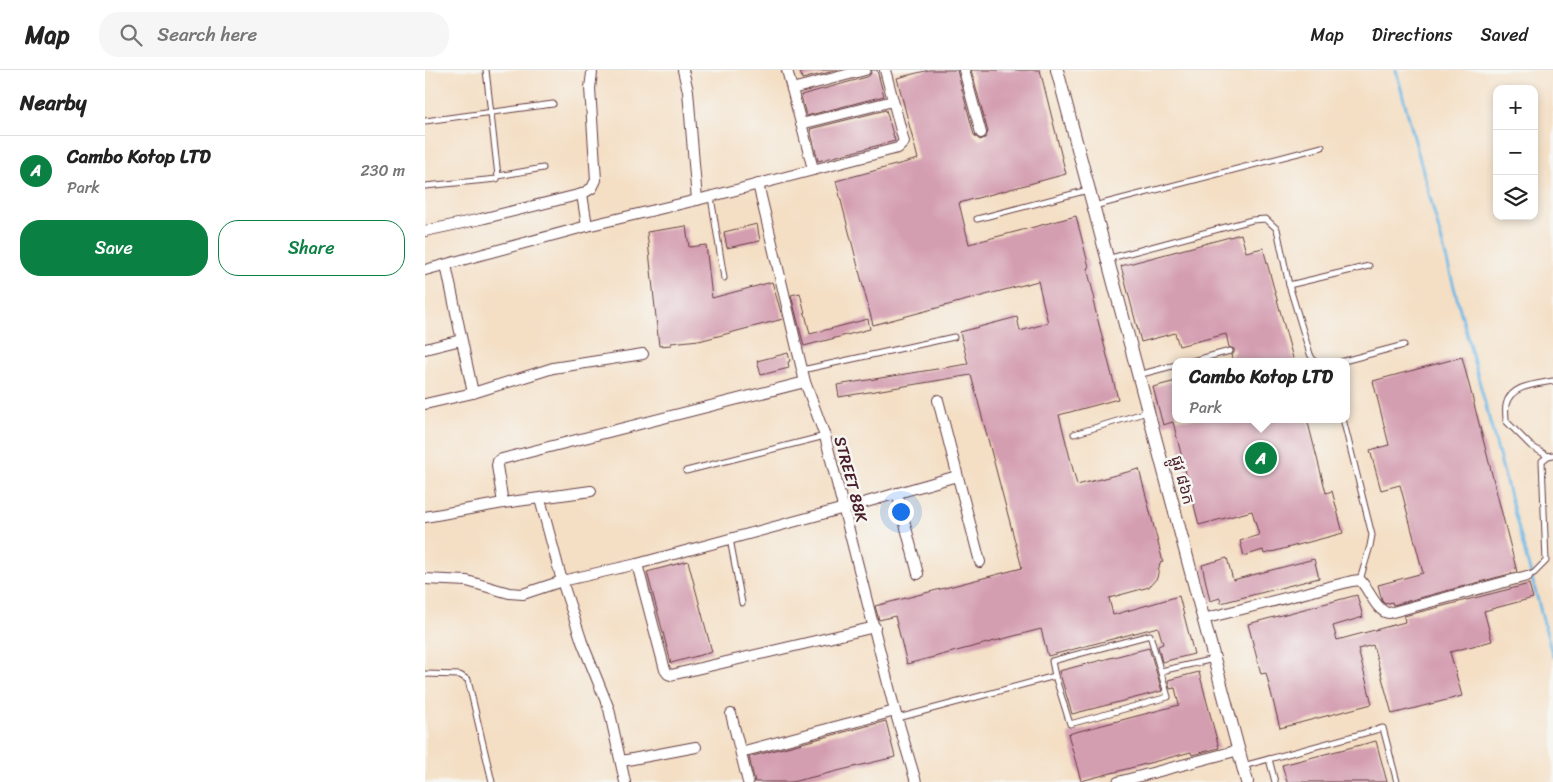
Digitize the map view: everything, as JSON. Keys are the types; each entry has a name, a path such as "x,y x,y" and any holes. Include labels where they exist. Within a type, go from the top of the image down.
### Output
{"street":[{"path":"683,70 688,91 697,200"},
{"path":"787,70 813,169"},
{"path":"792,89 865,70"},
{"path":"964,70 981,133"},
{"name":"ផ្លូវ ៨៦ក","path":"1057,70 1247,782"},
{"path":"425,270 587,226 711,197 898,148 904,142 893,100 889,71"},
{"path":"425,231 481,220 582,194 592,188 596,180 590,88 592,73"},
{"path":"801,124 893,100"},
{"name":"STREET 88K","path":"758,184 805,382 825,436 896,715 916,782"},
{"path":"582,194 587,226"},
{"path":"446,265 473,393"},
{"path":"425,349 461,340"},
{"path":"425,404 473,393 553,368 643,354"},
{"path":"503,503 497,466 502,459 805,382"},
{"path":"938,400 980,562"},
{"path":"425,579 467,581 509,593 523,594 562,581 637,564 957,476"},
{"path":"425,517 503,503 591,491"},
{"path":"897,493 918,574"},
{"path":"540,499 562,581 582,642 609,709 622,761 625,782"},
{"path":"637,564 665,670 671,675 875,628"},
{"path":"1203,619 1360,580 1380,610 1384,613 1389,613 1531,574"},
{"path":"731,714 748,782"},
{"path":"741,752 896,715"},
{"path":"622,761 696,747"},
{"path":"1118,782 1239,750"}],"lane":[{"path":"486,70 498,176"},
{"path":"425,121 553,104"},
{"path":"1093,206 1322,147"},
{"path":"425,186 497,178 498,176 543,168"},
{"path":"977,219 1089,190"},
{"path":"711,197 724,278"},
{"path":"1107,259 1252,220 1266,219 1277,229 1289,285 1312,358"},
{"path":"1289,285 1369,266"},
{"path":"802,370 954,337"},
{"path":"1350,359 1404,345"},
{"path":"1203,358 1230,351"},
{"path":"1137,375 1172,366"},
{"path":"1531,574 1546,561 1542,462 1551,456 1531,446 1506,421 1506,405 1511,394 1523,387 1553,381"},
{"path":"1074,434 1147,412"},
{"path":"1344,423 1371,534 1370,546 1360,580"},
{"path":"686,471 825,436"},
{"path":"730,538 742,602"},
{"path":"1149,635 1152,637 1168,696 1167,698 1069,724 1055,676 1052,664 1055,660 1149,635"},
{"path":"1161,671 1214,659"},
{"path":"425,674 460,675 468,680 492,782"},
{"path":"896,715 1055,676"},
{"path":"1243,766 1383,728 1397,782"},
{"path":"1269,760 1275,782"}],"building":[{"path":"800,70 838,70 802,79"},
{"path":"872,70 877,70 884,96 806,116 801,95 867,77"},
{"path":"929,70 957,70 974,135 980,140 985,138 988,132 971,70 1040,70 1066,174 959,203 969,244 1076,216 1089,267 1087,268 1095,300 1093,301 1118,399 1059,415 1077,485 1139,469 1163,562 1160,563 1157,578 1149,587 1109,598 1113,615 1179,596 1194,654 1162,662 1158,646 1163,644 1158,627 1048,656 1041,629 907,664 895,616 879,620 875,606 1022,568 971,375 839,397 837,385 968,364 960,332 1017,317 1020,331 1048,323 1038,281 873,325 836,181 918,159 897,78"},
{"path":"886,110 895,141 818,161 810,129"},
{"path":"757,224 760,241 727,248 724,232"},
{"path":"686,226 689,247 706,245 712,298 772,282 783,319 699,341 659,346 647,232"},
{"path":"1241,234 1246,252 1263,248 1293,358 1232,358 1231,355 1234,353 1234,349 1229,347 1226,334 1179,346 1175,333 1141,342 1121,266"},
{"path":"800,293 810,334 868,319 870,329 804,346 791,295"},
{"path":"788,353 789,368 761,375 757,361"},
{"path":"1462,357 1517,572 1393,605 1392,602 1385,604 1382,601 1378,585 1423,573 1400,485 1381,490 1370,450 1389,445 1373,381"},
{"path":"1172,382 1172,422 1163,425 1153,387"},
{"path":"1173,423 1308,423 1326,493 1332,491 1343,533 1264,554 1263,550 1244,556 1240,541 1259,535 1252,511 1199,525"},
{"path":"1227,558 1233,580 1314,559 1319,578 1221,603 1220,598 1210,601 1202,565"},
{"path":"688,561 712,652 671,663 647,572"},
{"path":"1529,584 1533,598 1484,611 1492,641 1450,652 1462,696 1392,714 1373,645 1358,649 1372,704 1280,728 1266,673 1261,674 1248,624 1357,595 1363,617 1333,626 1337,640 1405,622 1404,616"},
{"path":"1149,648 1162,691 1072,714 1059,671"},
{"path":"1199,672 1219,748 1192,755 1191,752 1081,781 1068,734 1179,705 1175,688 1170,689 1168,680"},
{"path":"886,721 895,757 792,782 755,782 749,757"},
{"path":"1376,741 1387,782 1287,782 1282,765"}],"waterway":[{"path":"1396,70 1553,657"}],"place":[{"name":"Cambo Kotop LTD","path":"1261,458"}]}
